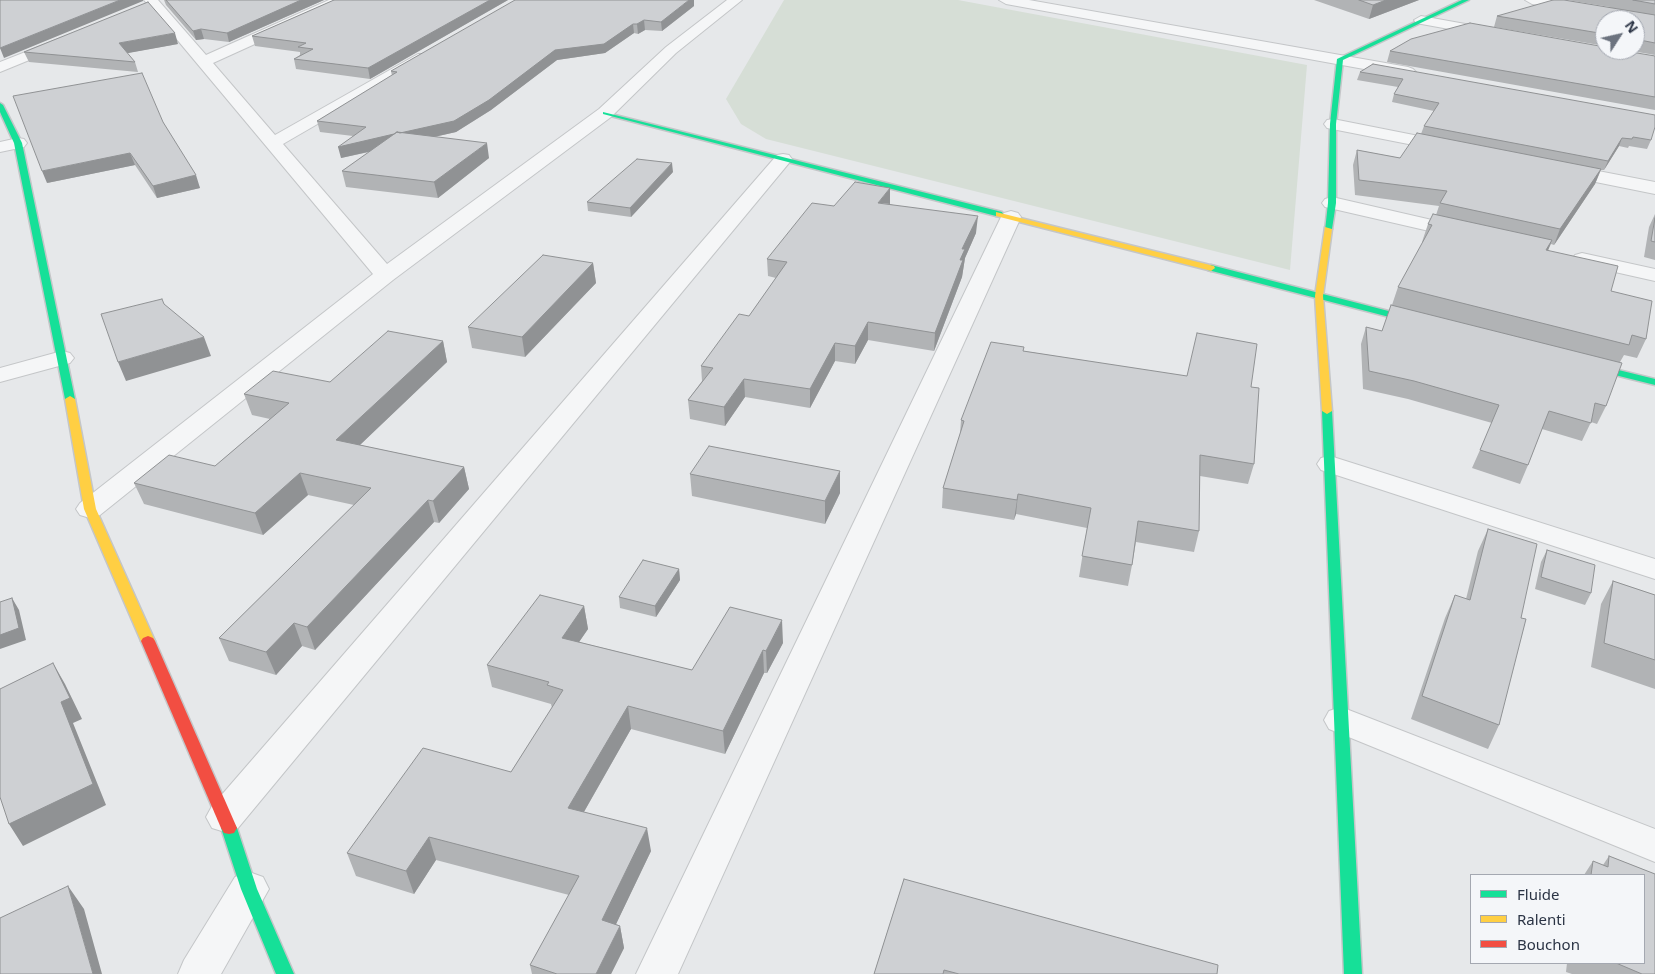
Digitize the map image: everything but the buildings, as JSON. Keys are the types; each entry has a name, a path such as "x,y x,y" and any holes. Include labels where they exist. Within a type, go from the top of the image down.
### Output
{"street":[{"path":"203,62 340,0"},
{"path":"90,509 385,274 604,113 671,50 735,0"},
{"path":"1006,0 1426,75"},
{"path":"1340,59 1466,0"},
{"path":"1532,0 1655,21"},
{"path":"153,3 385,274"},
{"path":"1421,20 1508,36"},
{"path":"0,67 72,38"},
{"path":"273,143 436,50"},
{"path":"1340,59 1333,124 1332,203 1319,296 1330,464 1353,974"},
{"path":"0,105 18,143 62,358 90,509 225,817 249,889 285,974"},
{"path":"604,113 1434,326"},
{"path":"1333,124 1470,151"},
{"path":"0,147 18,143"},
{"path":"225,817 783,159"},
{"path":"1548,167 1655,188"},
{"path":"1332,203 1484,237"},
{"path":"658,974 1011,217"},
{"path":"1560,254 1655,275"},
{"path":"0,375 62,358"},
{"path":"1569,360 1655,382"},
{"path":"1330,464 1655,569"},
{"path":"1341,720 1655,846"},
{"path":"199,974 249,889"}],"shaded area":[{"path":"784,0 958,0 1307,65 1290,270 766,139 741,124 726,99"}],"traffic: fast":[{"path":"1328,229 1332,203 1333,124 1340,59 1466,0"},
{"path":"0,105 18,143 70,399"},
{"path":"605,113 999,214"},
{"path":"1211,268 1424,323"},
{"path":"1582,364 1655,382"},
{"path":"1327,411 1353,974"},
{"path":"229,828 249,889 285,974"}],"traffic: slow":[{"path":"999,214 1211,268"},
{"path":"1327,411 1319,296 1328,229"},
{"path":"70,399 90,509 148,641"}],"traffic: jam":[{"path":"148,641 229,828"}]}
